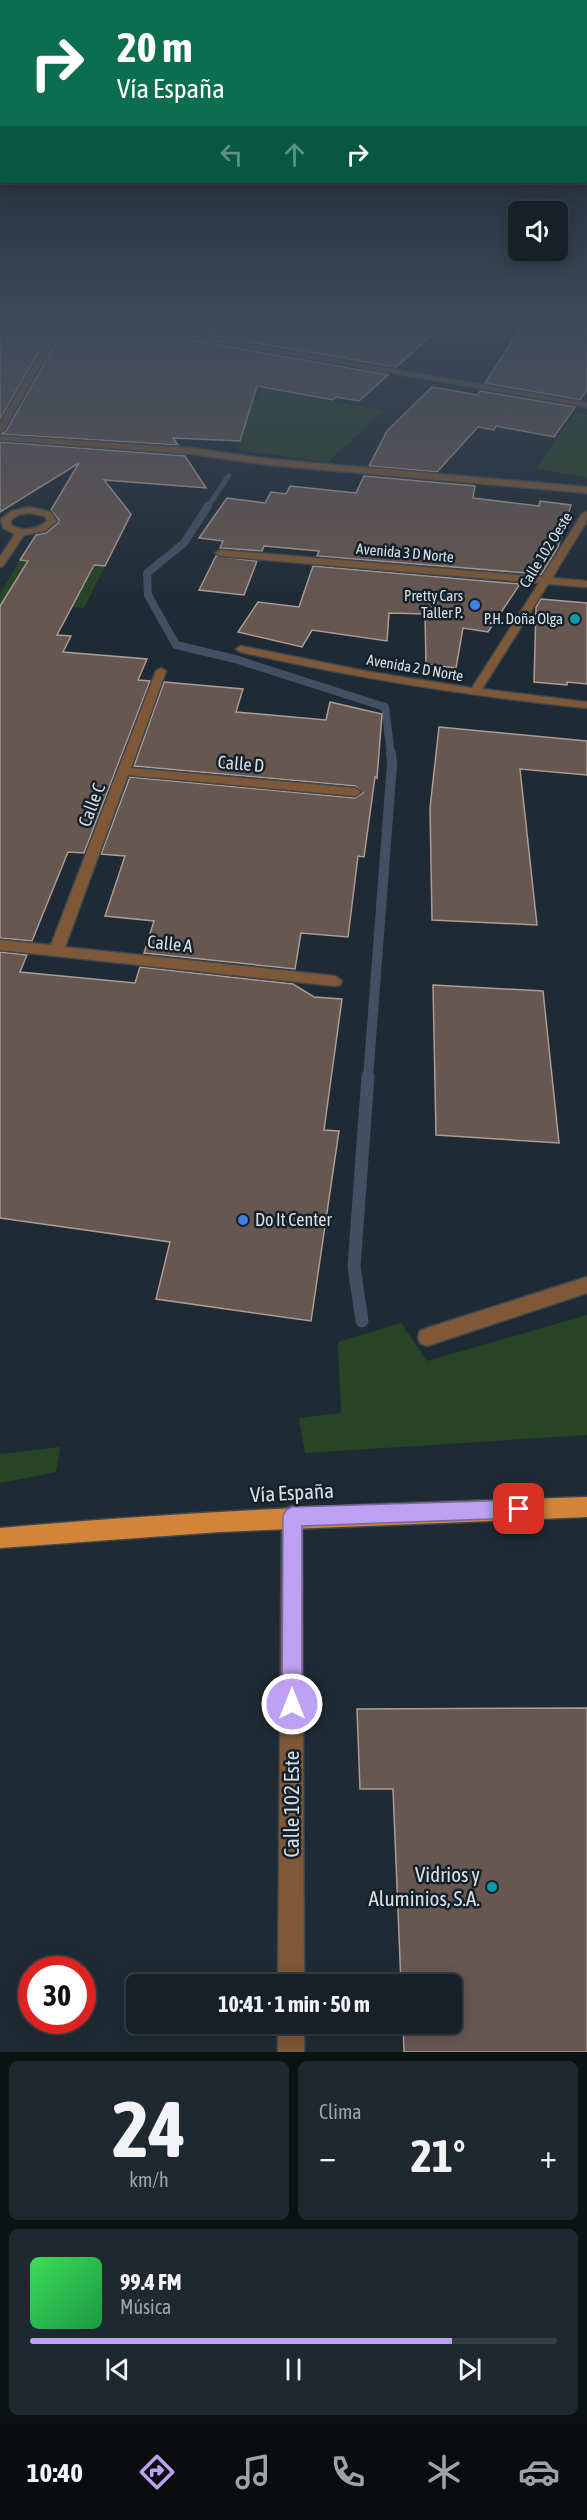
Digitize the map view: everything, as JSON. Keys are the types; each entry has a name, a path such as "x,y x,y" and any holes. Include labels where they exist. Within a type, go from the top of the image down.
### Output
{"main road":[{"name":"Vía España","path":"0,1538 98,1528 292,1516 587,1507"}],"street":[{"path":"0,430 9,414"},
{"path":"0,438 191,451 269,462 587,490"},
{"name":"Calle 102 Oeste","path":"474,693 587,514"},
{"path":"0,564 21,532"},
{"name":"Avenida 3 D Norte","path":"220,553 587,584"},
{"name":"Avenida 2 D Norte","path":"241,649 324,668 474,693 587,705"},
{"name":"Calle C","path":"56,951 161,671"},
{"name":"Calle D","path":"124,771 355,792"},
{"name":"Calle A","path":"0,945 335,981"},
{"path":"427,1337 587,1285"},
{"name":"Calle 102 Este","path":"291,1974 292,1516"},
{"path":"291,2034 291,2052"}],"green space":[{"path":"248,414 380,414 328,462 238,450"},
{"path":"574,414 587,415 587,478 536,468"},
{"path":"20,560 105,566 84,608 0,602 0,594"},
{"path":"587,1315 587,1435 305,1453 299,1418 341,1413 338,1342 401,1323 427,1361"},
{"path":"60,1447 56,1472 0,1483 0,1454"}],"building":[{"path":"16,414 248,414 240,441 173,438 178,445 1,434 6,431"},
{"path":"405,414 570,414 554,437 496,426 494,430 478,427 437,472 369,466 387,431"},
{"path":"0,442 185,456 206,488 104,480 131,514 105,566 94,565 57,635 71,636 63,652 147,659 138,680 150,681 84,853 68,852 32,941 0,938 0,606 28,561 20,560 36,535 46,533 58,523 59,520 51,510 79,463 0,512"},
{"path":"364,476 475,486 473,498 539,506 540,501 571,505 558,547 541,575 537,574 538,557 527,573 317,556 319,551 264,546 262,551 220,548 223,541 199,538 227,498 265,503 271,492 286,494 290,486 356,493"},
{"path":"216,556 257,561 244,595 199,590"},
{"path":"313,566 520,584 488,632 463,628 456,668 426,664 425,614 389,613 387,641 312,630 302,647 238,632 258,602 299,607"},
{"path":"541,599 587,603 587,684 534,682 536,607"},
{"path":"164,682 243,689 236,712 326,720 330,702 382,714 377,778 375,777 364,857 358,856 348,937 301,933 295,969 144,953 154,921 105,916 125,856 101,854 130,777 355,798 363,793 355,786 134,766"},
{"path":"439,727 587,741 587,775 520,769 537,925 432,920 430,808"},
{"path":"0,952 27,955 20,972 135,983 140,967 293,984 314,997 342,999 324,1130 339,1131 311,1321 156,1299 170,1242 0,1218"},
{"path":"433,985 543,991 559,1143 436,1135"},
{"name":"Vidrios y Aluminios, S.A.","path":"587,1708 587,2052 404,2052 403,2034 462,2034 462,1974 401,1974 393,1789 360,1789 357,1709"}],"waterway":[{"path":"207,508 229,475"},
{"path":"208,506 184,543 147,573 148,595 176,645 235,659 385,707 391,755"},
{"path":"368,1078 391,753"},
{"path":"362,1321 354,1267 368,1076"}],"place":[{"name":"Pretty Cars Taller P.","path":"475,605"},
{"name":"P.H. Doña Olga","path":"575,619"},
{"name":"Do It Center","path":"243,1220"},
{"name":"Vidrios y Aluminios, S.A.","path":"492,1887"}],"route":[{"path":"292,1704 292,1516 519,1509"}]}
